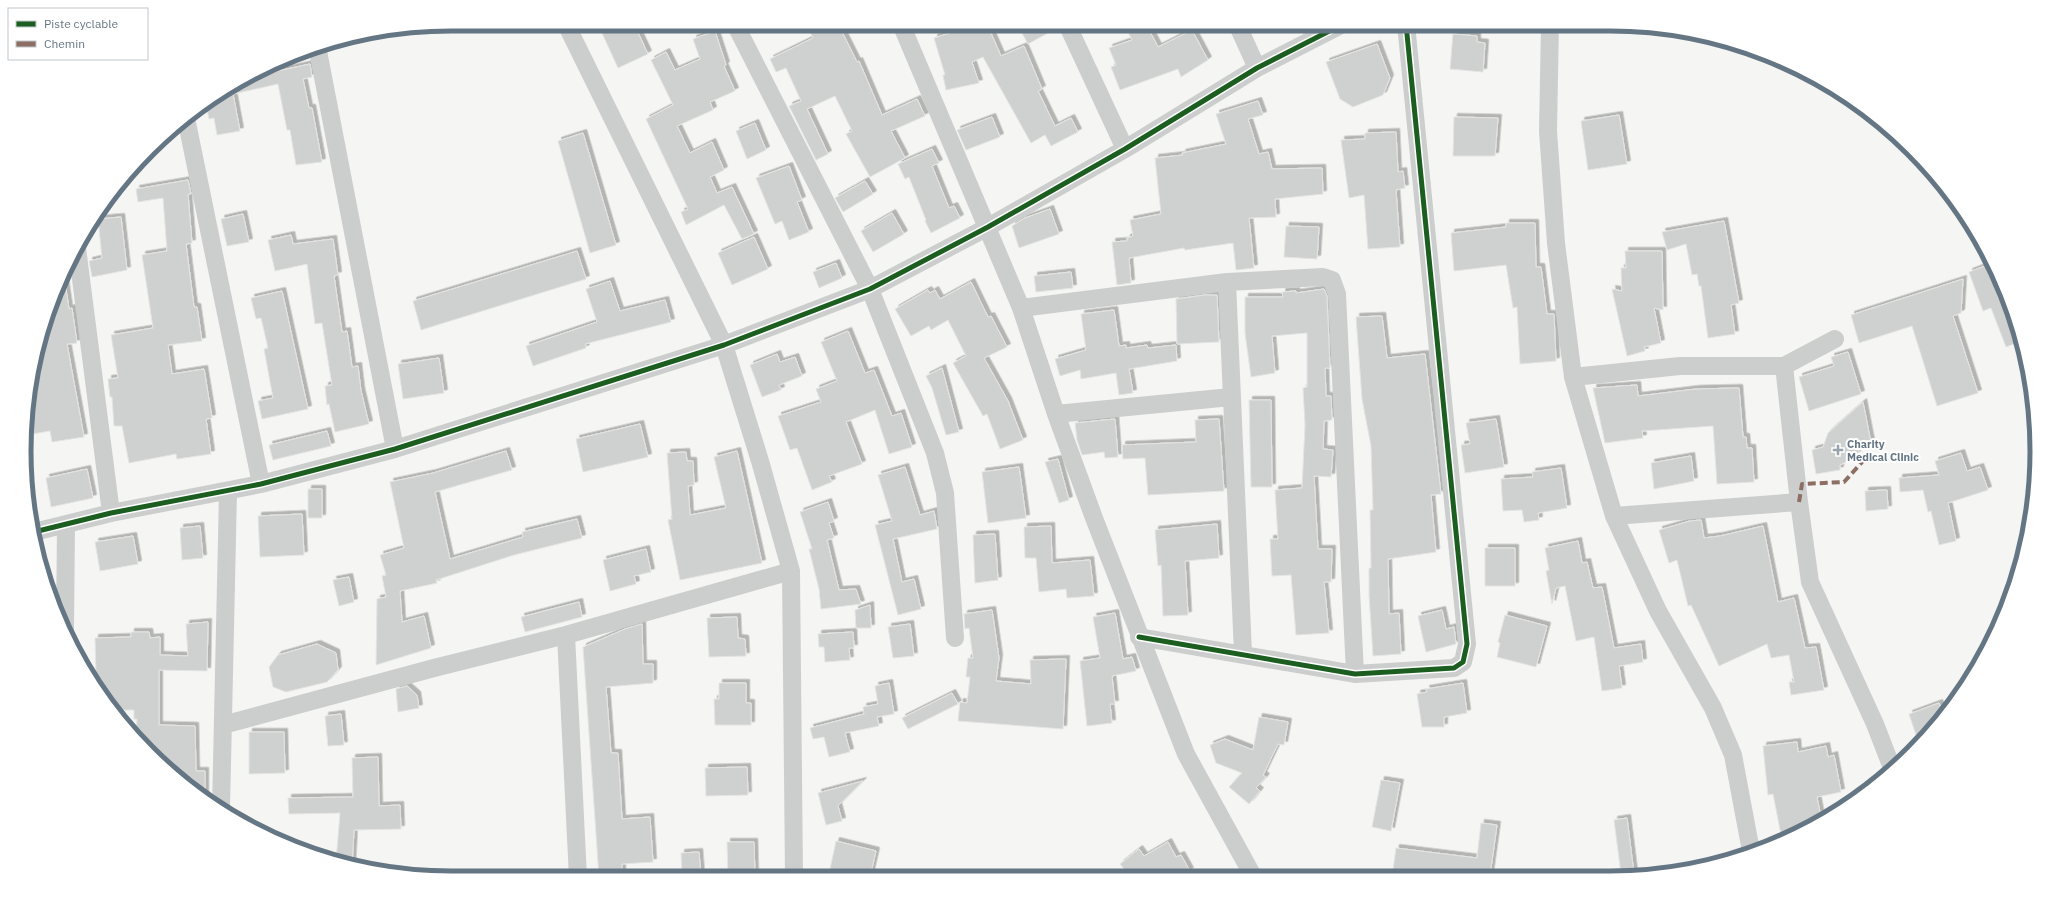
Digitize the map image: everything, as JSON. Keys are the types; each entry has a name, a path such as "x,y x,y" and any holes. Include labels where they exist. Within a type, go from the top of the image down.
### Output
{"street":[{"path":"569,31 724,345 760,461 791,571 794,871"},
{"path":"739,31 870,289 935,453 945,493 954,638"},
{"path":"904,31 1021,308 1056,414 1139,637 1186,754 1250,871"},
{"path":"1070,31 1125,149"},
{"path":"1240,31 1258,68"},
{"path":"39,531 111,513 228,492 395,449 724,345 870,289 988,227 1125,149 1258,68 1329,31"},
{"path":"1139,637 1355,674 1454,668 1463,662 1467,644 1407,31"},
{"path":"1550,31 1548,131 1556,243 1573,378 1614,516 1658,611 1713,708 1733,755 1751,847"},
{"path":"318,52 395,449"},
{"path":"187,124 260,484"},
{"path":"78,257 111,513"},
{"path":"1021,308 1227,282 1323,277 1332,280 1337,294 1355,674"},
{"path":"1227,282 1243,654"},
{"path":"1573,378 1680,366 1784,366 1835,339"},
{"path":"1784,366 1799,502 1810,582 1875,724 1890,764"},
{"path":"1056,414 1231,397"},
{"path":"221,802 228,492"},
{"path":"1614,516 1799,502"},
{"path":"65,617 66,524"},
{"path":"223,725 434,668 566,635 791,571"},
{"path":"566,635 578,871"}],"building":[{"path":"606,31 637,31 648,54 618,68 602,33"},
{"path":"715,31 726,65 724,66 735,91 710,102 713,110 677,126 690,153 712,142 724,170 710,177 717,193 732,187 754,234 742,239 724,205 686,225 681,212 688,209 646,119 673,105 651,60 666,52 675,70 700,59 693,39"},
{"path":"810,31 842,31 857,62 859,61 882,115 917,99 925,116 891,131 905,158 870,177 846,134 852,131 835,96 807,109 828,154 816,160 789,106 801,101 786,68 776,72 770,59 813,38"},
{"path":"956,31 990,31 1001,56 1024,46 1042,89 1038,91 1055,126 1071,118 1078,132 1051,146 1045,135 1031,143 983,57 972,62 979,83 946,90 943,75 945,75 934,38"},
{"path":"1021,31 1052,31 1028,44"},
{"path":"1128,31 1150,31 1158,47 1193,31 1208,60 1181,77 1178,69 1120,90 1111,67 1116,65 1109,48 1132,40"},
{"path":"1453,34 1477,36 1477,42 1485,43 1483,72 1450,69"},
{"path":"1377,44 1390,78 1383,95 1353,107 1340,99 1326,62"},
{"path":"310,64 312,77 303,79 309,108 312,108 322,162 296,165 290,130 287,130 278,84 233,94 240,131 217,135 214,118 209,119 207,110 241,87 266,74"},
{"path":"1258,101 1263,115 1248,119 1259,154 1268,152 1272,169 1322,168 1323,194 1275,199 1276,217 1249,218 1254,268 1236,270 1233,243 1185,250 1184,248 1129,258 1131,283 1117,285 1112,242 1127,241 1127,238 1133,236 1130,220 1161,214 1155,158 1183,155 1182,153 1226,144 1216,114"},
{"path":"1619,115 1627,164 1588,170 1581,121"},
{"path":"992,117 1000,137 966,150 957,130"},
{"path":"1454,117 1498,118 1495,156 1453,156"},
{"path":"755,123 766,150 747,159 736,131"},
{"path":"1396,132 1398,172 1403,171 1405,188 1396,190 1400,247 1368,249 1364,195 1349,198 1341,140 1365,139 1365,133"},
{"path":"583,133 616,245 590,253 558,141"},
{"path":"932,149 939,163 932,166 949,208 954,206 960,218 931,233 909,177 905,179 898,164"},
{"path":"789,166 802,200 797,202 809,232 789,240 782,221 775,224 756,178"},
{"path":"188,180 191,194 188,194 192,243 186,244 194,307 197,307 202,341 168,345 172,374 204,369 212,418 206,419 211,454 177,459 176,454 129,463 122,426 114,426 112,397 110,397 108,379 118,378 111,335 153,328 142,255 167,251 163,198 138,202 136,189"},
{"path":"865,181 873,194 843,212 835,198"},
{"path":"1050,209 1059,234 1019,248 1012,226 1025,218"},
{"path":"892,213 904,234 873,252 861,231"},
{"path":"243,214 249,242 227,246 221,219"},
{"path":"121,217 127,270 92,277 89,261 102,258 98,223 102,219"},
{"path":"1724,221 1739,303 1731,305 1735,334 1708,338 1701,286 1699,286 1697,274 1692,275 1686,244 1667,250 1662,232"},
{"path":"1506,223 1535,223 1536,267 1541,267 1547,314 1554,314 1556,361 1520,364 1517,307 1513,308 1506,265 1454,271 1451,233 1506,227"},
{"path":"1286,226 1319,227 1317,259 1284,257"},
{"path":"291,235 293,244 333,239 338,275 334,276 342,332 347,331 352,367 358,366 361,391 369,424 335,432 329,404 327,405 325,386 332,385 322,323 315,324 307,264 275,271 268,240"},
{"path":"754,237 768,269 732,285 718,253"},
{"path":"577,251 586,279 421,330 413,301"},
{"path":"1625,251 1662,251 1663,310 1654,308 1661,343 1644,347 1645,351 1627,356 1612,289 1622,291 1621,268 1626,268"},
{"path":"836,263 842,278 819,288 813,272"},
{"path":"1987,265 2008,316 2016,343 2006,347 1991,308 1983,311 1969,272"},
{"path":"1071,272 1073,288 1036,292 1034,276"},
{"path":"1963,279 1961,313 1953,316 1978,393 1937,406 1912,326 1859,343 1851,315"},
{"path":"610,281 620,311 665,300 671,322 585,344 586,348 533,366 526,346 597,322 586,289"},
{"path":"971,282 988,317 991,316 1007,347 984,358 1008,401 1023,440 1000,449 987,414 983,416 953,363 966,356 948,320 931,330 929,326 911,336 895,309 928,290 930,293 935,290 940,299"},
{"path":"65,285 69,309 72,308 77,343 67,344 84,437 52,442 50,431 32,434 32,424 39,369 45,342"},
{"path":"1324,289 1327,296 1330,368 1325,368 1326,396 1331,396 1332,420 1324,421 1323,449 1333,450 1331,477 1314,476 1318,549 1332,549 1331,582 1324,582 1329,633 1296,635 1291,575 1272,576 1270,539 1278,539 1275,490 1302,488 1305,425 1303,388 1307,387 1307,333 1272,336 1275,373 1251,377 1245,333 1245,297 1283,297 1282,292 1296,291 1296,293"},
{"path":"282,291 308,409 262,419 258,401 273,398 264,349 268,348 261,318 256,319 251,298"},
{"path":"1217,295 1219,342 1177,344 1176,299"},
{"path":"1114,310 1119,346 1126,345 1126,348 1147,345 1148,348 1176,345 1177,361 1129,369 1133,393 1119,395 1116,373 1081,379 1080,370 1060,376 1055,359 1086,350 1081,314"},
{"path":"1382,316 1387,358 1425,354 1441,494 1431,495 1436,552 1388,559 1389,614 1399,613 1401,654 1373,656 1369,595 1369,568 1371,568 1370,510 1373,510 1371,446 1362,399 1356,317"},
{"path":"848,331 865,373 874,370 892,416 901,413 912,447 889,454 875,410 846,422 862,464 829,476 832,482 812,490 797,448 790,450 778,416 821,402 816,389 837,381 821,342"},
{"path":"1848,352 1861,394 1809,411 1799,377 1834,366 1831,357"},
{"path":"777,354 780,362 795,357 802,376 779,385 781,390 762,397 750,365"},
{"path":"439,358 444,393 403,399 398,364"},
{"path":"942,368 959,432 946,435 932,388 926,376"},
{"path":"1637,385 1638,396 1696,389 1739,388 1743,437 1746,437 1747,448 1752,448 1754,482 1717,484 1713,426 1642,431 1643,438 1605,443 1593,388"},
{"path":"1249,400 1271,400 1272,487 1251,487"},
{"path":"1863,402 1871,443 1861,446 1858,453 1853,458 1840,465 1840,470 1816,474 1812,450 1823,447 1828,433"},
{"path":"1115,419 1118,457 1105,458 1104,452 1082,455 1077,440 1075,423"},
{"path":"1219,419 1224,491 1148,495 1145,458 1123,459 1122,445 1196,442 1195,420"},
{"path":"1496,419 1504,467 1465,473 1461,445 1470,444 1466,423"},
{"path":"640,424 648,457 583,472 576,439"},
{"path":"327,431 331,446 273,460 269,445"},
{"path":"506,451 512,470 435,492 450,559 523,537 522,532 577,519 582,538 514,555 436,580 437,583 400,591 402,622 424,616 431,648 376,665 377,599 386,597 382,576 386,575 380,555 404,548 390,482 433,473"},
{"path":"737,451 762,563 680,580 668,520 672,519 667,453 686,452 687,461 693,461 694,485 688,486 690,515 726,508 714,457"},
{"path":"1961,453 1967,471 1980,467 1988,490 1948,503 1956,541 1939,545 1931,511 1928,512 1923,490 1900,492 1899,478 1939,475 1935,461"},
{"path":"1691,456 1694,481 1654,489 1651,463"},
{"path":"1058,459 1069,500 1059,503 1045,462"},
{"path":"905,467 920,515 934,511 937,529 893,539 902,582 914,579 921,609 898,615 875,525 892,521 878,475"},
{"path":"1019,467 1026,518 988,523 982,472"},
{"path":"1561,468 1567,508 1538,513 1539,520 1524,522 1522,510 1503,511 1501,479 1533,477 1532,472"},
{"path":"87,469 93,498 51,507 46,478"},
{"path":"308,489 322,489 322,518 308,518"},
{"path":"1887,490 1888,509 1866,511 1865,491"},
{"path":"828,502 834,521 829,523 834,538 827,540 839,590 856,589 861,604 821,609 819,589 809,549 812,549 800,512"},
{"path":"302,514 304,555 260,557 258,516"},
{"path":"1701,520 1704,538 1720,536 1763,526 1778,602 1794,598 1805,648 1816,647 1824,690 1791,695 1789,682 1794,682 1789,655 1771,658 1767,644 1719,666 1691,605 1688,606 1677,560 1669,563 1659,530 1690,521"},
{"path":"1217,524 1219,558 1185,561 1188,615 1163,616 1161,565 1158,566 1155,530"},
{"path":"200,526 203,558 182,560 180,528"},
{"path":"1051,526 1052,563 1090,560 1094,596 1067,598 1066,589 1039,592 1036,558 1025,558 1024,527"},
{"path":"995,534 998,580 975,583 973,535"},
{"path":"133,536 138,564 100,571 95,542"},
{"path":"1578,541 1582,563 1587,562 1593,588 1602,587 1614,648 1641,644 1643,662 1619,666 1622,688 1602,691 1594,637 1576,641 1565,586 1556,588 1552,604 1546,571 1549,570 1545,548"},
{"path":"1485,548 1515,548 1515,586 1485,586"},
{"path":"646,549 651,572 634,576 636,584 610,591 603,560"},
{"path":"349,577 354,602 339,606 333,580"},
{"path":"579,602 582,617 525,632 521,617"},
{"path":"870,605 871,628 856,628 855,610"},
{"path":"992,610 999,658 996,681 1031,684 1030,660 1066,659 1063,729 958,721 960,702 967,703 970,677 966,677 968,658 973,658 969,628 965,629 964,614"},
{"path":"1442,610 1446,629 1454,627 1456,644 1426,652 1418,616"},
{"path":"1115,613 1123,659 1132,657 1136,671 1112,676 1115,704 1110,704 1112,723 1087,726 1080,661 1100,658 1093,617"},
{"path":"1505,615 1547,626 1536,667 1497,657 1500,643 1498,642"},
{"path":"737,617 738,638 745,639 746,656 709,657 707,618"},
{"path":"208,622 207,671 159,670 159,725 195,726 196,771 205,771 205,791 174,767 136,729 137,719 134,719 134,710 120,710 95,674 95,638 131,637 131,632 149,632 150,638 160,637 160,655 188,656 186,624"},
{"path":"642,624 643,664 653,664 653,683 606,687 611,753 618,753 622,819 650,817 653,862 622,864 622,871 599,871 583,647 625,629"},
{"path":"910,624 914,656 893,658 888,627"},
{"path":"853,632 854,648 849,648 850,660 825,662 824,647 819,647 818,634"},
{"path":"317,644 336,653 338,670 327,682 286,692 273,687 269,667 278,655"},
{"path":"719,683 746,683 746,703 751,703 751,725 715,725 714,699 719,699"},
{"path":"889,683 894,714 877,717 879,726 845,733 850,752 829,757 824,737 813,739 810,728 864,714 863,707 878,704 875,686"},
{"path":"1463,683 1467,713 1444,717 1444,727 1422,727 1417,694 1427,692 1426,689"},
{"path":"407,686 417,695 419,708 398,712 396,689"},
{"path":"952,693 958,704 908,729 902,718"},
{"path":"1939,703 1941,709 1917,738 1909,714"},
{"path":"341,714 344,745 328,746 325,716"},
{"path":"1259,717 1288,722 1284,745 1278,744 1263,775 1266,777 1256,788 1260,791 1249,804 1229,787 1242,773 1216,763 1210,745 1225,739 1253,750"},
{"path":"249,732 284,732 285,773 249,774"},
{"path":"1797,742 1798,752 1826,746 1828,757 1834,755 1841,792 1817,797 1820,815 1781,835 1773,794 1768,795 1763,746"},
{"path":"378,757 379,806 400,805 401,829 354,830 352,859 336,855 340,813 289,814 288,798 353,797 352,758"},
{"path":"747,767 748,795 706,796 705,768"},
{"path":"1381,780 1400,783 1391,831 1372,827"},
{"path":"863,781 838,806 842,821 826,825 818,793"},
{"path":"1627,818 1634,870 1621,871 1614,820"},
{"path":"1481,823 1497,825 1491,871 1393,870 1396,848 1477,858"},
{"path":"836,841 876,851 871,871 840,871 830,869"},
{"path":"727,842 754,842 755,871 728,871"},
{"path":"1168,842 1176,857 1181,855 1190,871 1126,871 1120,864 1139,849 1144,856"},
{"path":"699,852 701,871 682,871 681,853"}],"marked path":[{"path":"1799,502 1802,484 1844,482 1864,460"}],"cycle path":[{"path":"39,531 111,513 261,484 395,449 724,345 870,289 988,227 1125,149 1257,68 1329,31"},
{"path":"1139,637 1355,674 1454,668 1463,662 1467,644 1407,31"}],"place":[{"name":"Charity Medical Clinic","path":"1838,450"}]}
